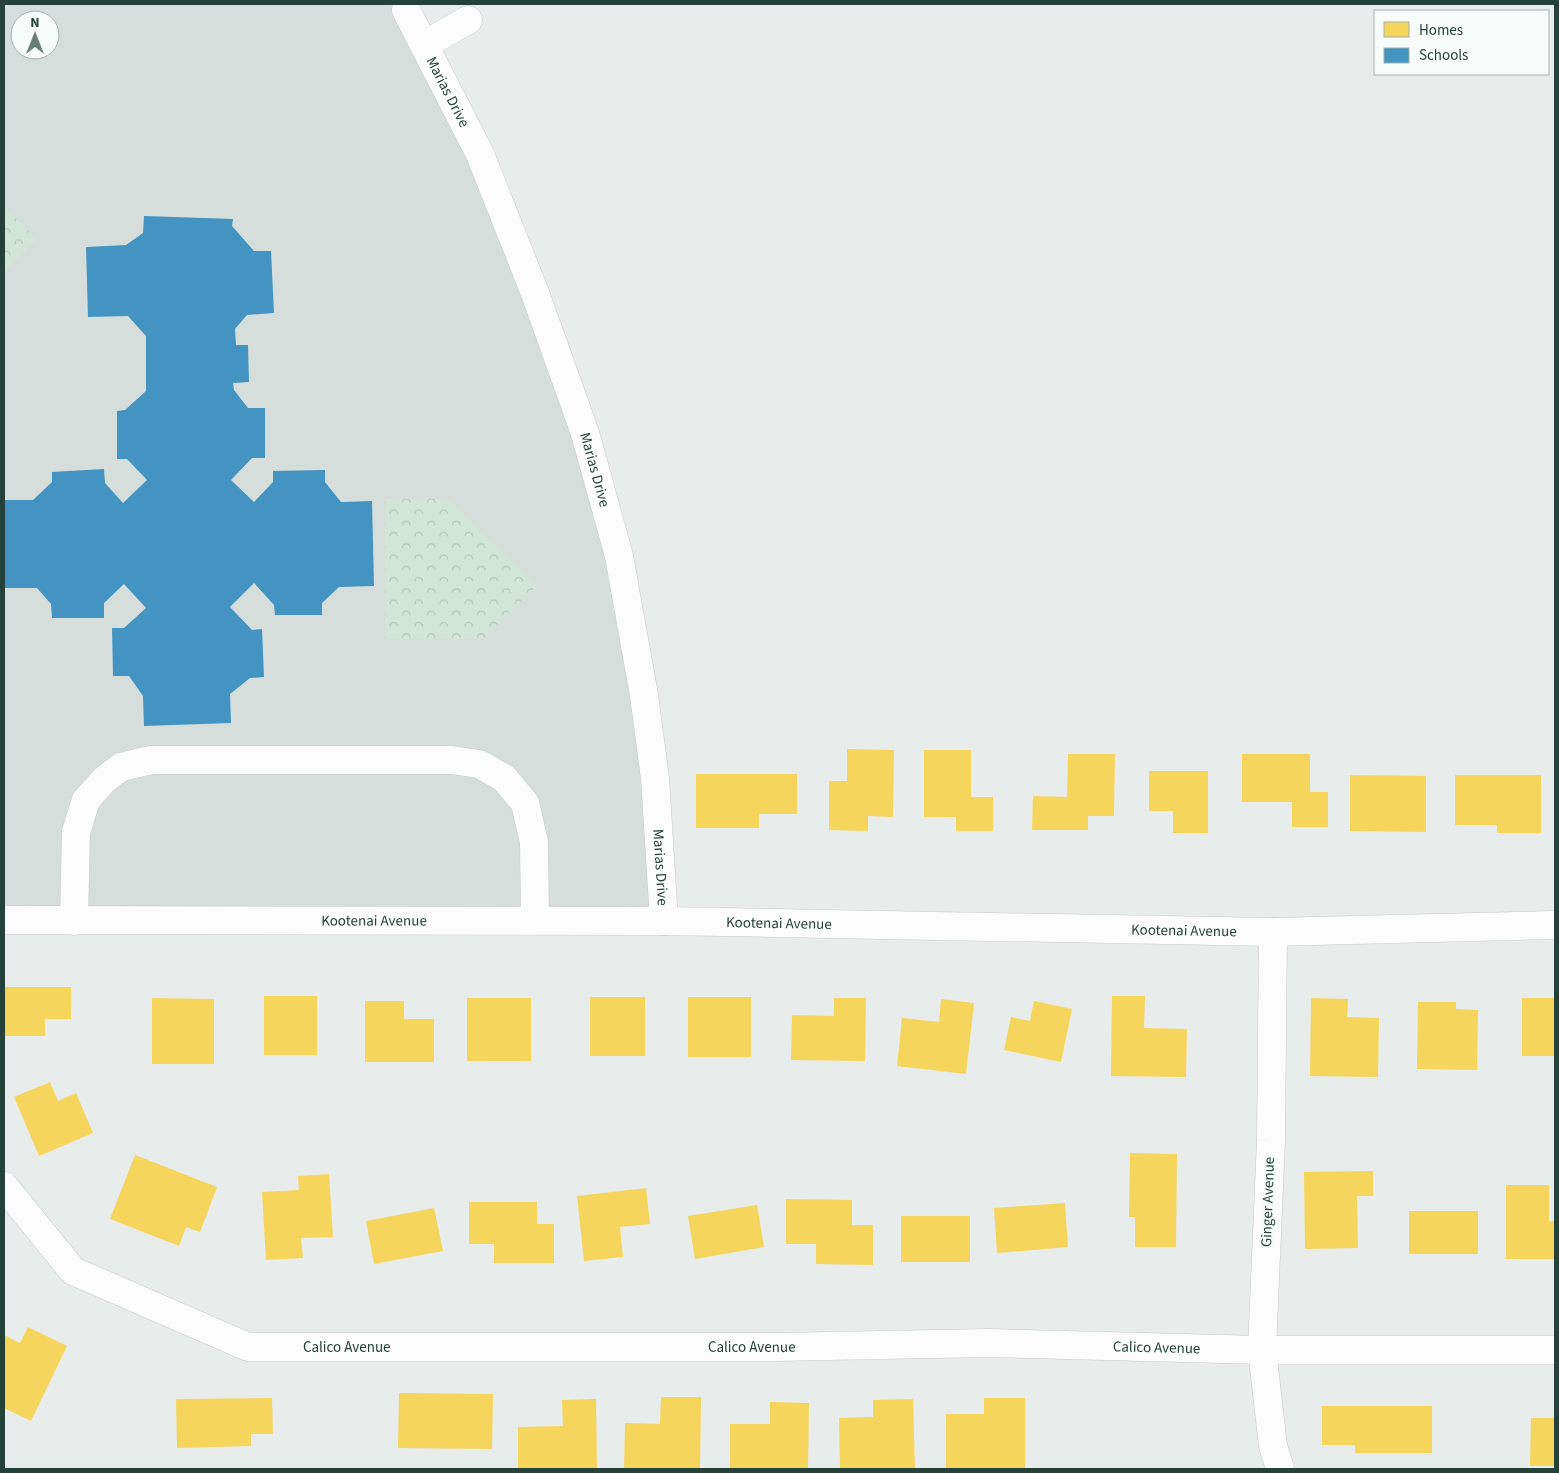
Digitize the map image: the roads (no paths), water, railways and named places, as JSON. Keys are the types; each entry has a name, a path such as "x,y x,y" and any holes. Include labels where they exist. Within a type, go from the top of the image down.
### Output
{"street":[{"name":"Marias Drive","path":"406,10 480,154 535,293 591,452 619,556 644,695 655,778 664,920"},
{"name":"Marias Drive","path":"424,45 468,20"},
{"path":"74,920 76,832 86,800 104,780 121,767 151,760 451,760 479,764 504,778 525,803 534,842 534,920"},
{"name":"Kootenai Avenue","path":"4,920 664,920 1273,932 1555,925"},
{"name":"Ginger Avenue","path":"1273,932 1270,1140 1262,1350 1273,1446 1280,1469"},
{"name":"Calico Avenue","path":"4,1186 72,1271 248,1347 775,1347 988,1343 1262,1350 1555,1350"}]}
